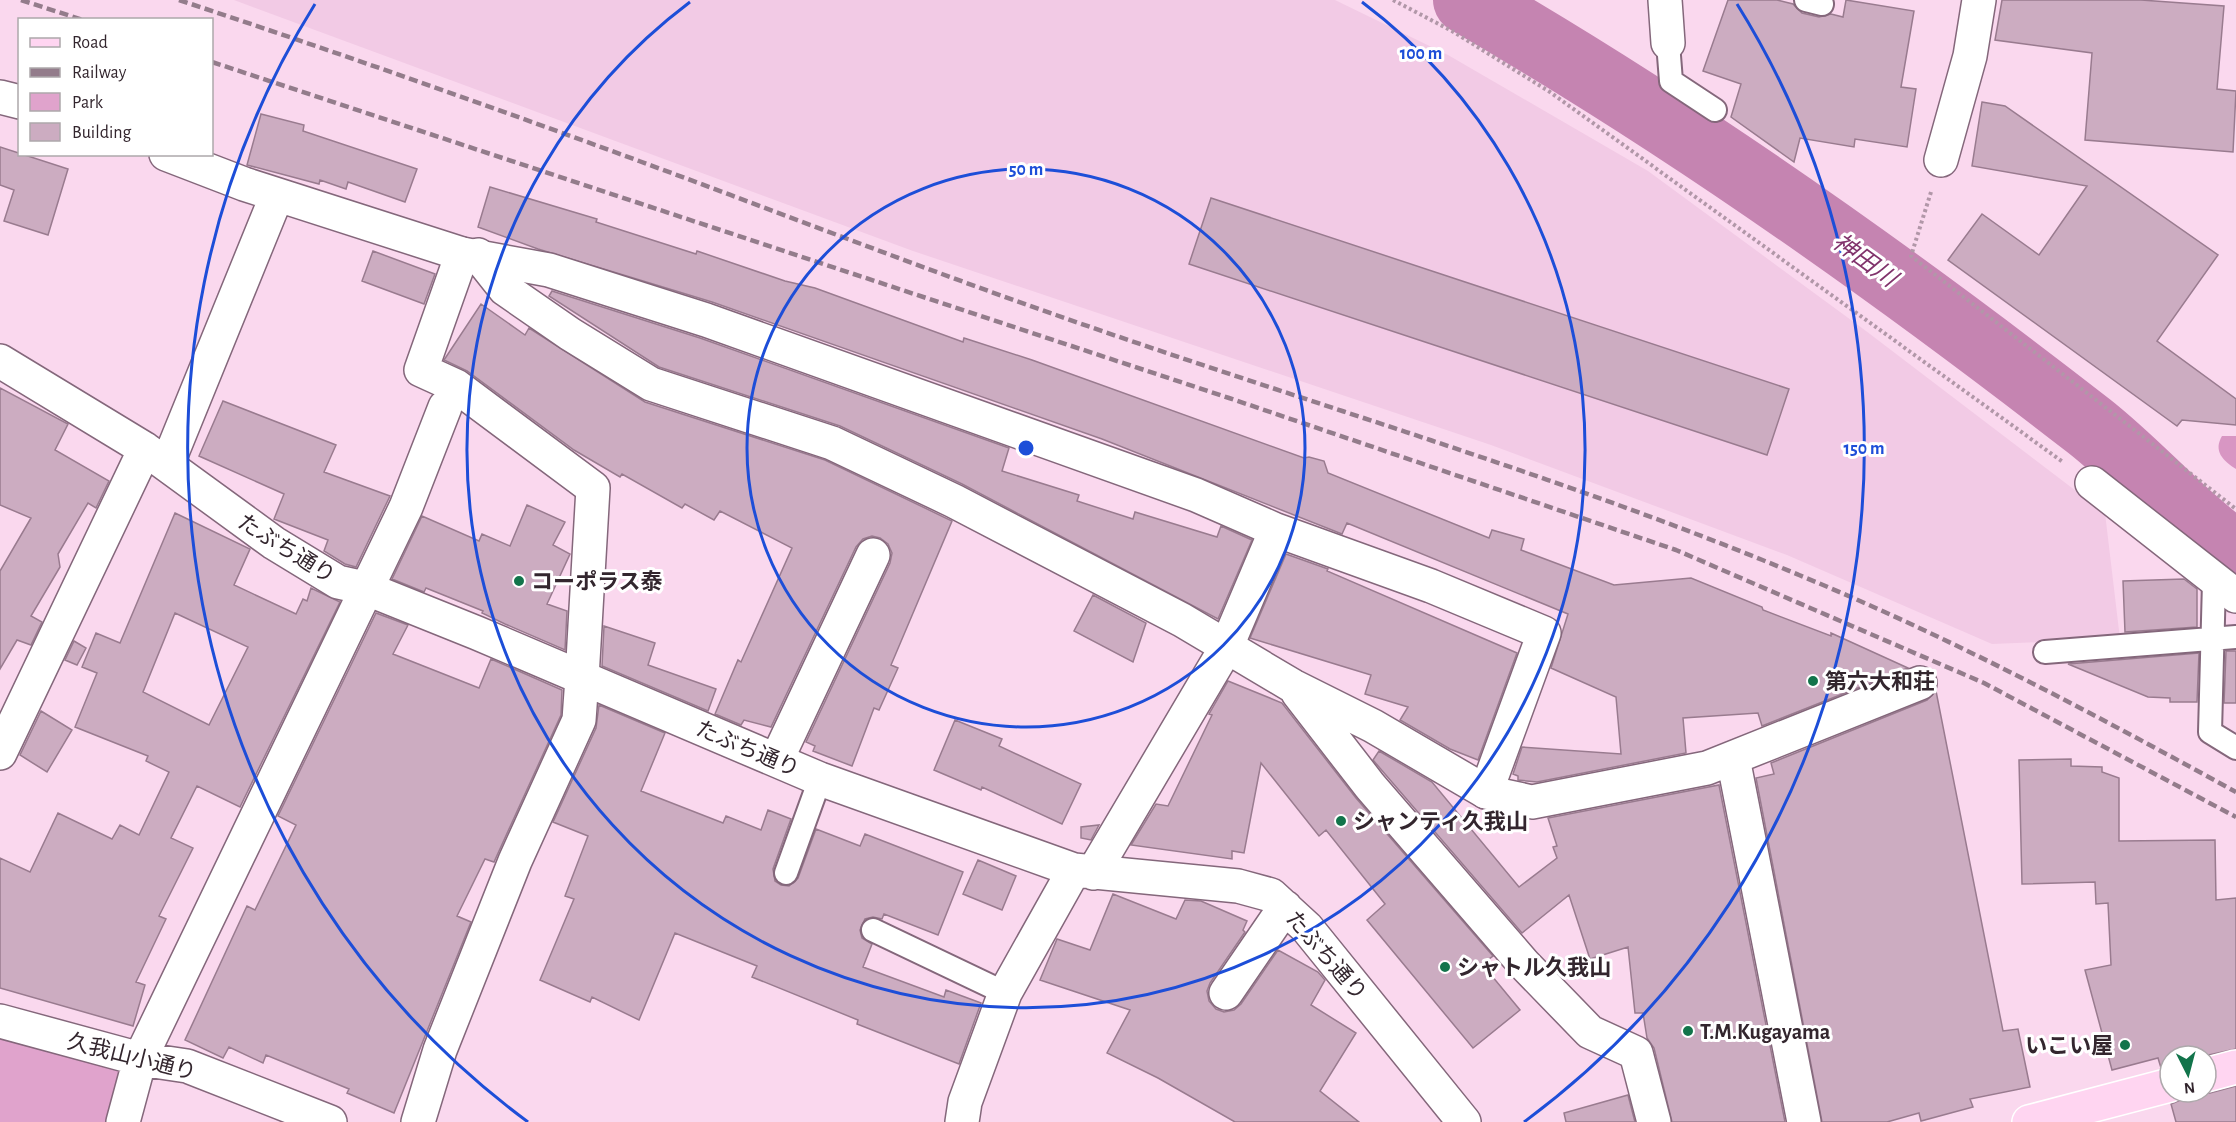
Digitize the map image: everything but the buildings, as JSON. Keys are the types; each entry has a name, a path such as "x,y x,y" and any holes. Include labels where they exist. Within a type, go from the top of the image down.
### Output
{"main road":[{"path":"2218,1072 2236,1067"},
{"path":"2029,1122 2158,1088"}],"street":[{"path":"1665,0 1668,43"},
{"path":"1941,160 1970,56 1979,0"},
{"path":"0,97 18,102"},
{"path":"171,156 277,195 470,255 549,270 706,320 1196,495 1276,530 1431,586 1544,633 1486,792"},
{"path":"0,753 156,457 277,195"},
{"path":"470,255 505,289 570,334 651,384 832,443 954,501 1182,620 1293,686 1373,726 1486,792 1532,802 1707,768 1920,683"},
{"path":"418,1122 440,1050 515,861 579,720 582,678 593,488 456,386 421,370 470,255"},
{"name":"たぶち通り","path":"0,361 156,457 273,543 338,582 365,588 820,779 1083,871 1238,886 1271,894 1307,927 1464,1122"},
{"path":"123,1122 140,1059 406,507 445,407"},
{"path":"2092,483 2225,589"},
{"path":"962,1122 965,1102 1005,993 1226,648 1276,530"},
{"path":"777,759 873,555"},
{"path":"1293,686 1370,786 1524,964 1590,1032 1636,1053 1653,1122"},
{"path":"1733,758 1804,1122"},
{"path":"1226,993 1285,907"},
{"name":"久我山小通り","path":"0,1021 140,1059 187,1066 330,1122"}],"lane":[{"path":"1668,43 1671,81 1714,110"},
{"path":"2225,589 2211,640 2210,732 2236,748"},
{"path":"2045,652 2236,637"},
{"path":"786,873 820,779"},
{"path":"873,930 1005,993"}],"path":[{"path":"1393,0 1452,31 1550,92 2092,483"},
{"path":"1941,160 1911,256 2236,509"}],"shaded area":[{"path":"234,0 1335,0 1448,55 1648,171 1866,331 2105,513 2120,639 1992,644 1787,555 1491,445 913,251"},
{"path":"2222,436 2236,436 2236,469 2227,463 2219,451 2219,441"}],"green space":[{"path":"0,1034 116,1064 126,1080 114,1122 0,1122"}],"waterway":[{"name":"神田川","path":"1467,0 1548,48 1707,149 1862,256 2089,426 2198,525 2236,555"}],"railway":[{"path":"21,0 77,18"},
{"path":"179,0 525,119 1056,315 1523,471 1708,538 1855,599 1966,650 2075,705 2236,792"},
{"path":"213,62 1229,398 1676,550 1984,683 2236,817"}],"place":[{"name":"コーポラス泰","path":"519,581"},
{"name":"第六大和荘","path":"1813,681"},
{"name":"シャンティ久我山","path":"1341,821"},
{"name":"シャトル久我山","path":"1445,967"},
{"name":"T.M.Kugayama","path":"1688,1031"},
{"name":"いこい屋","path":"2125,1045"}]}
